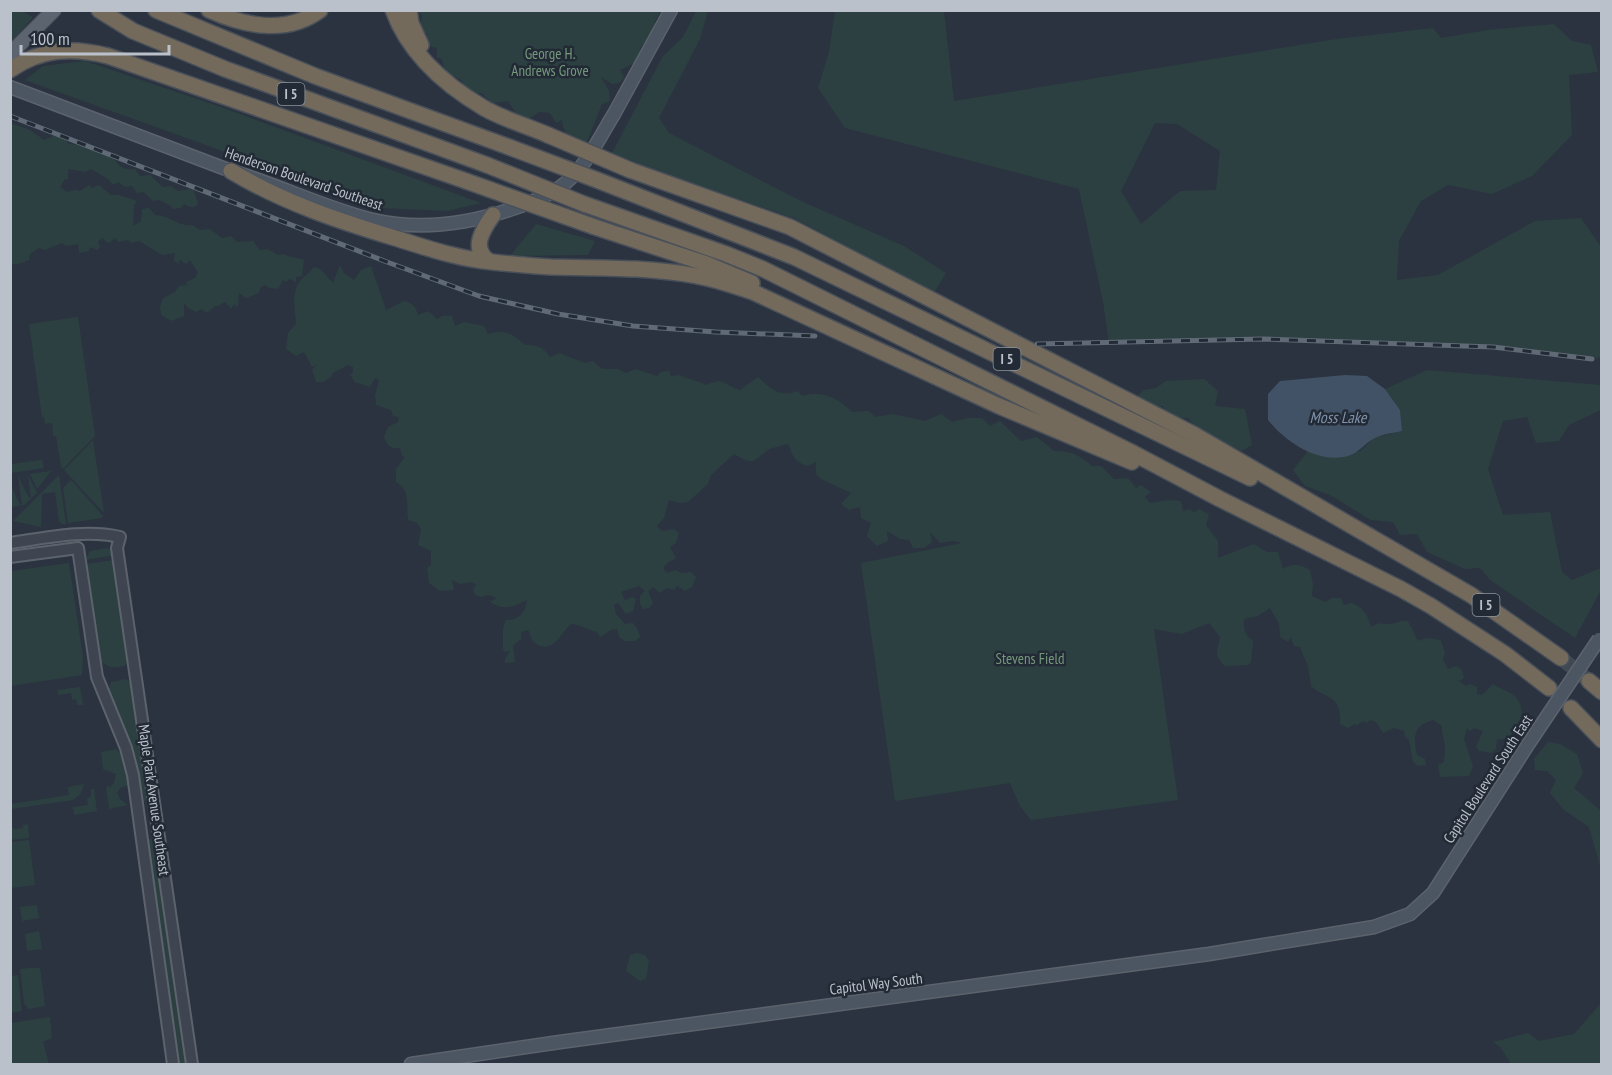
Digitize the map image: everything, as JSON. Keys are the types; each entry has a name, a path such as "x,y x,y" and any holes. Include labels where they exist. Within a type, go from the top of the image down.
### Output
{"highway":[{"name":"I 5","path":"99,10 133,31 225,69 764,269 1129,451 1431,606 1505,654 1549,688"},
{"name":"I 5","path":"156,10 315,76 597,180 794,257 1244,474 1408,558 1471,595 1561,658"},
{"path":"209,10 252,25 266,26 304,19 320,10"},
{"path":"393,10 399,25 421,59 454,88 485,109 630,170 790,228 1195,435 1408,558"},
{"path":"409,10 411,23 420,43 454,88"},
{"path":"10,70 49,52 77,50 108,56 732,273 999,406"},
{"path":"231,171 290,202 364,229 439,252 489,261 548,267 663,271 725,282 813,319 999,406 1220,499"},
{"path":"489,261 481,254 478,245 493,215"},
{"path":"1589,681 1602,692"},
{"path":"1571,708 1602,740"}],"main road":[{"path":"657,37 664,10"},
{"name":"Henderson Boulevard Southeast","path":"10,87 231,171 262,180 347,212 387,223 448,225 493,215 550,193 571,178 604,132 671,10"},
{"name":"Henderson Boulevard Southeast","path":"657,37 680,10"},
{"path":"10,54 51,14"},
{"name":"Capitol Boulevard South East","path":"1345,931 1374,927 1410,914 1433,893 1600,638"},
{"name":"Capitol Way South","path":"411,1065 1238,950 1345,931"}],"street":[{"name":"Maple Park Avenue Southeast","path":"10,543 67,534 109,534 120,537 117,548 192,1065"},
{"name":"Maple Park Avenue Southeast","path":"10,557 78,548 97,677 126,748 133,775 173,1065"}],"green space":[{"path":"11,10 22,11 33,17 11,42"},
{"name":"George H. Andrews Grove","path":"418,11 661,11 652,33 641,47 637,62 620,70 624,78 619,83 612,84 601,77 609,91 610,101 602,104 587,142 578,143 567,133 562,120 556,123 550,113 539,112 529,119 515,112 508,101 492,103 482,93 470,93 460,79 445,72 442,59 437,58 437,48 427,45 427,34 420,27 422,16"},
{"path":"696,11 708,11 700,39 659,118 669,133 803,202 904,246 946,273 934,293 794,218 671,176 612,153 663,56 683,37"},
{"path":"835,11 944,11 954,101 1337,39 1433,28 1441,38 1488,30 1554,24 1572,41 1591,45 1598,72 1569,75 1572,135 1532,176 1492,194 1448,185 1421,201 1399,241 1397,280 1438,275 1535,221 1581,218 1601,247 1601,357 1592,359 1493,347 1263,339 1109,343 1103,302 1079,189 845,128 818,88 829,52","holes":["1155,123 1177,124 1220,151 1216,190 1180,191 1141,224 1121,191"]},
{"path":"85,61 221,107 481,203 447,211 381,208 25,80 43,66"},
{"path":"11,123 30,130 44,140 53,136 62,136 69,144 101,148 122,167 135,169 140,176 150,175 163,187 171,186 178,191 190,189 194,191 198,204 191,207 184,204 181,208 172,209 171,206 159,200 153,201 144,192 137,193 132,186 125,187 118,182 113,185 108,179 91,169 85,172 68,169 68,179 65,179 60,187 67,192 80,191 89,185 92,188 99,185 111,195 137,201 134,205 133,226 141,221 142,209 149,208 155,215 192,225 200,230 210,229 222,238 231,236 237,242 253,241 260,250 268,249 278,255 284,254 304,260 302,276 296,277 296,282 289,279 286,282 283,280 278,289 265,285 260,288 259,293 246,298 239,293 238,307 234,304 231,309 225,302 215,306 207,313 201,309 197,312 188,308 184,303 184,316 171,321 161,315 160,307 163,298 175,292 179,286 187,285 186,282 195,278 198,272 190,260 186,264 180,260 178,264 174,260 175,253 162,255 139,241 118,242 116,238 108,243 102,238 98,242 100,247 97,250 90,247 89,251 79,253 78,244 66,246 62,243 45,250 39,248 30,254 29,260 16,265 11,263"},
{"path":"536,224 595,241 588,255 510,256"},
{"name":"Stevens Field","path":"340,265 344,273 354,280 361,270 371,266 386,310 404,301 414,306 418,315 428,311 437,319 442,316 452,316 455,326 464,322 484,326 488,334 500,332 508,334 525,345 540,347 550,357 560,353 585,363 593,361 602,369 618,369 626,373 636,369 657,376 661,372 669,371 671,376 679,375 706,385 721,381 740,390 758,377 781,393 798,391 802,396 816,394 829,396 852,412 869,411 875,417 893,414 925,421 941,414 952,422 968,418 982,418 990,426 1000,421 1021,441 1037,437 1054,451 1070,452 1092,466 1101,466 1114,479 1128,478 1136,488 1141,485 1151,492 1145,497 1150,503 1181,501 1183,511 1190,509 1194,513 1199,509 1209,514 1206,525 1218,541 1218,558 1254,544 1267,552 1278,552 1283,569 1296,565 1310,570 1313,584 1312,596 1325,602 1332,598 1341,598 1344,605 1352,603 1360,607 1365,612 1371,627 1380,623 1408,621 1418,641 1430,638 1441,641 1445,653 1443,659 1448,669 1456,666 1462,670 1464,678 1459,681 1466,686 1470,684 1477,687 1477,694 1482,695 1493,684 1509,692 1519,702 1522,715 1509,739 1497,739 1496,749 1492,753 1479,751 1476,747 1483,731 1474,728 1470,731 1467,728 1464,739 1473,766 1469,776 1440,777 1438,765 1444,762 1445,752 1442,726 1433,720 1426,722 1418,729 1415,737 1417,755 1425,759 1426,765 1418,766 1413,762 1409,740 1405,737 1404,731 1394,728 1383,733 1376,722 1370,720 1348,728 1340,724 1336,702 1311,686 1308,666 1300,647 1294,646 1291,638 1288,642 1280,637 1279,624 1270,608 1258,616 1244,620 1245,632 1253,641 1251,662 1248,665 1225,666 1217,653 1220,637 1209,623 1182,634 1154,629 1178,800 1031,820 1020,806 1010,783 895,801 861,563 962,543 953,541 940,543 930,532 932,542 924,548 913,548 909,540 900,539 887,531 888,541 877,546 867,536 871,523 861,518 860,507 849,510 841,504 851,493 821,479 816,474 816,462 808,466 803,464 793,455 788,444 768,450 752,461 734,454 711,475 708,484 688,502 680,503 669,500 664,518 657,526 662,531 674,529 679,533 676,543 670,547 676,558 663,568 667,573 675,570 682,573 691,572 696,577 692,587 685,591 677,586 674,590 667,588 660,593 653,587 648,591 653,603 649,608 643,609 640,604 640,596 645,591 639,586 621,592 625,600 632,597 636,599 633,611 626,614 618,603 614,605 616,614 625,624 633,623 637,628 640,637 635,641 625,641 619,637 617,629 600,637 597,632 571,624 555,642 546,647 533,641 528,630 521,632 521,639 513,646 515,662 505,663 510,651 505,652 503,649 503,628 506,620 515,619 521,615 527,600 504,607 490,602 497,598 475,595 473,590 476,584 471,582 460,584 452,580 454,590 440,591 429,583 427,568 431,565 431,551 418,545 421,529 416,522 408,520 406,494 401,485 396,482 396,469 405,457 402,456 400,448 390,446 384,437 388,427 398,422 399,417 393,416 391,410 376,405 375,396 379,380 375,378 370,387 355,382 350,375 353,373 353,367 348,365 333,373 324,382 316,382 312,370 317,365 312,367 304,352 296,356 286,349 288,333 296,324 294,307 297,285 314,267 320,269 333,283"},
{"path":"78,317 95,436 63,469 56,436 53,436 52,423 45,424 44,417 42,417 29,324"},
{"path":"1427,370 1600,385 1601,410 1569,425 1559,441 1536,443 1527,417 1503,421 1488,469 1503,515 1550,512 1562,572 1572,580 1601,568 1601,590 1575,638 1490,580 1480,568 1465,569 1427,552 1417,534 1400,535 1393,522 1371,520 1330,495 1305,486 1293,470 1308,451 1326,456 1360,451 1374,438 1402,431 1400,410 1385,389"},
{"path":"1204,379 1218,391 1215,406 1245,409 1252,445 1242,451 1218,439 1200,434 1188,418 1170,417 1162,406 1151,408 1136,397 1144,390 1156,388 1166,381"},
{"path":"93,440 104,513 64,470"},
{"path":"42,460 44,468 11,473 11,464"},
{"path":"51,471 37,489 30,474"},
{"path":"28,475 37,493 24,505 11,507 11,485 20,505 22,504 18,476 29,498 31,497"},
{"path":"59,475 66,524 59,521 55,492 42,494 41,527 13,521"},
{"path":"71,480 103,516 102,518 68,523 63,488"},
{"path":"107,548 116,555 85,560 90,551"},
{"path":"115,560 130,656 126,665 115,667 100,661 86,564"},
{"path":"69,563 83,657 82,675 11,686 11,571"},
{"path":"126,679 135,687 150,800 141,801 136,763 108,692 111,682"},
{"path":"80,687 83,705 77,705 76,699 72,700 71,693 58,695 57,690"},
{"path":"1548,742 1560,744 1577,754 1583,773 1574,788 1601,811 1601,869 1589,827 1564,810 1550,793 1556,780 1547,771 1535,770 1534,759"},
{"path":"116,749 124,758 129,785 120,788 117,793 120,799 128,805 109,809 106,786 110,787 114,783 116,774 103,769 101,752"},
{"path":"84,784 81,793 73,800 11,809 11,804 69,795 68,787"},
{"path":"91,789 94,789 97,811 74,815 73,807 88,805 87,798 91,797"},
{"path":"28,824 29,838 11,840 11,826 14,829 23,828 23,825"},
{"path":"156,838 189,1064 179,1064 146,840"},
{"path":"29,840 35,885 11,888 11,842"},
{"path":"37,905 39,918 22,921 20,907"},
{"path":"39,931 42,949 27,951 25,934"},
{"path":"637,953 645,955 649,961 646,979 640,981 626,971 630,955"},
{"path":"40,968 45,1006 28,1009 24,1003 20,969"},
{"path":"18,975 22,1011 11,1013 11,976"},
{"path":"1601,1003 1601,1064 1511,1064 1501,1048 1493,1042 1528,1033 1539,1041 1574,1034"},
{"path":"50,1017 52,1038 43,1042 49,1064 11,1064 11,1023"}],"water":[{"name":"Moss Lake","path":"1345,375 1367,376 1385,389 1400,410 1402,431 1375,438 1356,452 1337,458 1325,457 1303,449 1284,436 1268,420 1268,394 1280,381"}],"tunnel":[{"path":"1561,658 1589,681"}],"railway":[{"path":"10,116 479,296 558,314 633,326 815,336"},
{"path":"1037,344 1263,339 1493,347 1592,359"}]}
